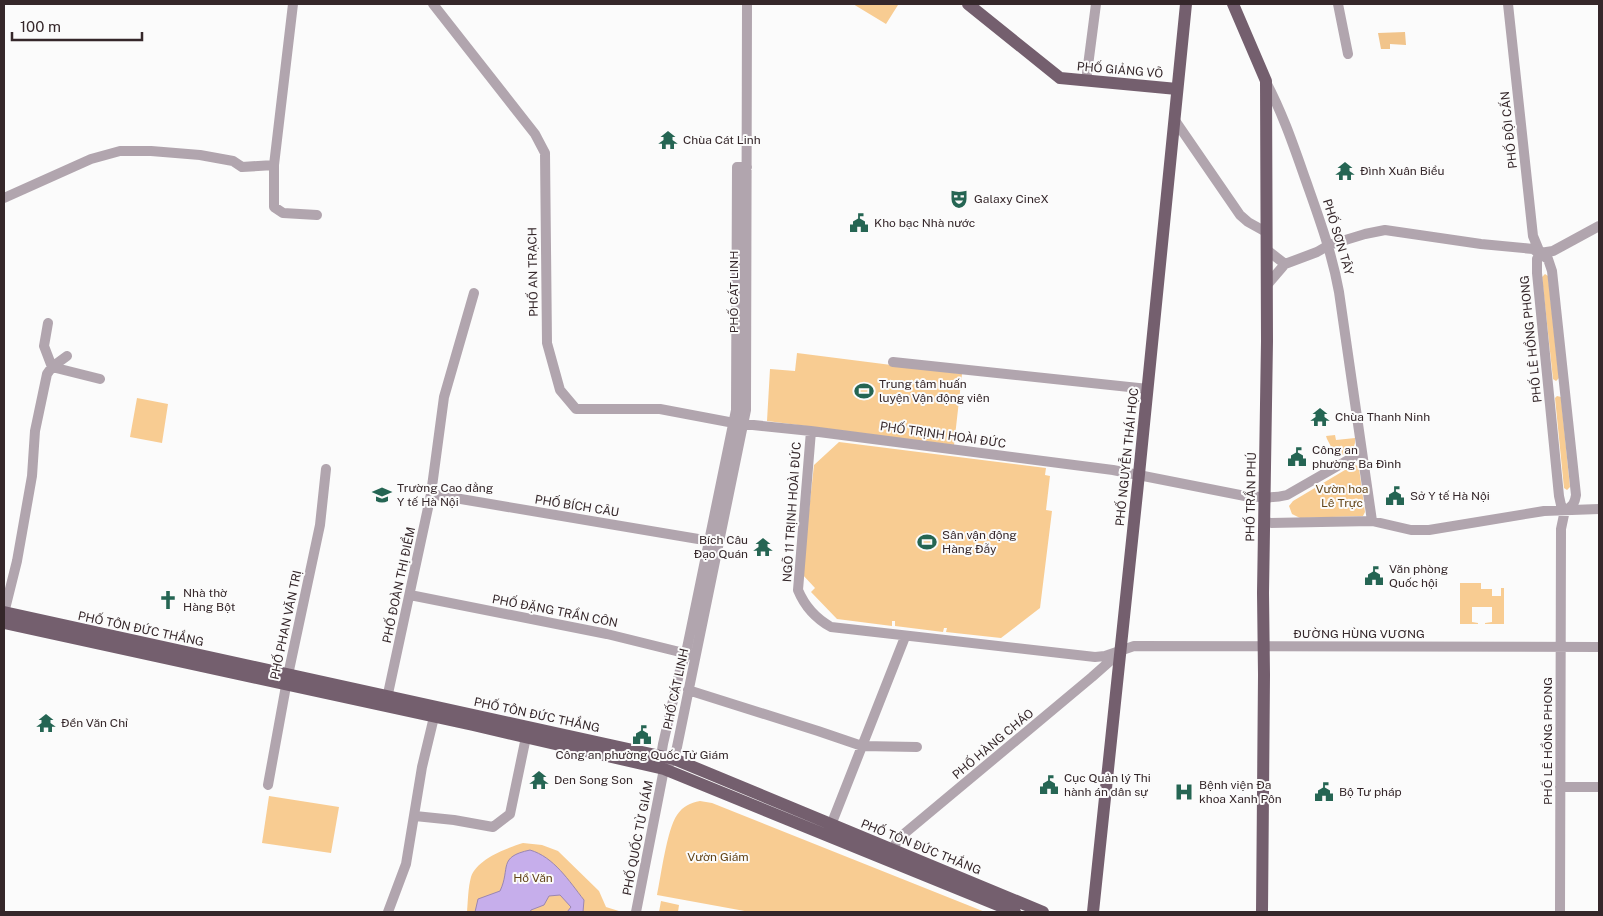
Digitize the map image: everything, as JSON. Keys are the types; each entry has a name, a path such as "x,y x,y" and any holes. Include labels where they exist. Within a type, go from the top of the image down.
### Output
{"main road":[{"name":"PHỐ GIẢNG VÕ","path":"968,4 1056,76 1064,79 1177,89"},
{"name":"PHỐ NGUYỄN THÁI HỌC","path":"1093,912 1186,4"},
{"name":"PHỐ SƠN TÂY","path":"1233,4 1266,81"},
{"name":"PHỐ TRẦN PHÚ","path":"1262,912 1267,285 1266,81"},
{"name":"PHỐ TÔN ĐỨC THẮNG","path":"4,614 493,725 661,756 831,825 889,855 1015,912"},
{"name":"PHỐ TÔN ĐỨC THẮNG","path":"4,623 288,680"},
{"name":"PHỐ TÔN ĐỨC THẮNG","path":"387,702 434,717 493,725 526,738 664,769 1043,912"}],"street":[{"path":"293,4 274,165 274,207 283,213 317,215"},
{"name":"PHỐ AN TRẠCH","path":"433,4 535,134 545,153 547,343 560,390 576,409 660,409 739,423"},
{"name":"PHỐ CÁT LINH","path":"674,760 688,690 691,654 714,542 739,423 746,410 742,167 747,4"},
{"path":"1086,81 1096,4"},
{"path":"1338,4 1348,54"},
{"name":"PHỐ ĐỘI CẤN","path":"1508,4 1533,236 1540,253"},
{"name":"PHỐ SƠN TÂY","path":"1266,81 1282,115 1329,245 1339,292 1372,520"},
{"path":"1174,119 1240,215 1266,232"},
{"path":"4,198 91,159 120,151 151,151 200,155 233,161 242,167 274,165"},
{"path":"1267,285 1285,264 1329,245 1385,230 1481,244 1527,248 1540,253 1553,252 1599,226"},
{"path":"1266,250 1285,264"},
{"name":"PHỐ LÊ HỒNG PHONG","path":"1540,253 1548,259 1552,271 1576,494 1571,508 1565,510 1561,505 1559,496 1536,267 1540,253"},
{"name":"PHỐ ĐOÀN THỊ ĐIỂM","path":"387,702 431,494 444,397 474,293"},
{"path":"48,323 44,346 52,367"},
{"path":"4,614 17,561 32,476 34,431 47,374 52,367 68,356"},
{"path":"893,362 1148,389"},
{"path":"52,367 100,379"},
{"path":"1549,389 1565,387"},
{"name":"PHỐ TRỊNH HOÀI ĐỨC","path":"739,423 1139,474 1245,496 1265,498 1287,495 1362,452"},
{"name":"NGÕ 11 TRỊNH HOÀI ĐỨC","path":"811,431 798,590 803,601 819,621 831,627 905,637 1095,657 1121,652"},
{"name":"PHỐ PHAN VĂN TRỊ","path":"268,785 320,525 326,469"},
{"name":"PHỐ BÍCH CÂU","path":"431,494 714,542"},
{"path":"1265,523 1372,520 1411,530 1429,530 1533,513 1599,509"},
{"name":"PHỐ LÊ HỒNG PHONG","path":"1560,912 1561,529 1565,510"},
{"name":"PHỐ ĐẶNG TRẦN CÔN","path":"410,596 607,634 691,654"},
{"path":"831,825 905,637"},
{"name":"ĐƯỜNG HÙNG VƯƠNG","path":"1121,652 1134,646 1599,647"},
{"name":"PHỐ HÀNG CHÁO","path":"889,855 900,838 1121,652"},
{"name":"PHỐ CÁT LINH","path":"664,769 661,756 680,670 691,654"},
{"path":"688,690 862,746 917,748"},
{"path":"388,912 406,864 422,767 434,717"},
{"path":"414,816 454,820 493,827 510,814 526,738"},
{"path":"664,769 674,760"},
{"name":"PHỐ QUỐC TỬ GIÁM","path":"636,912 664,769"},
{"path":"1560,787 1599,787"}],"green space":[{"path":"853,4 897,4 898,5 886,24"},
{"path":"1545,274 1548,276 1559,378 1556,381 1553,379 1542,277"},
{"name":"Trung tâm huấn luyện Vận động viên","path":"797,353 962,374 954,445 767,421 770,369 795,371"},
{"path":"1557,396 1561,397 1570,487 1567,490 1564,488 1555,398"},
{"path":"137,398 168,404 162,443 130,437"},
{"path":"1335,435 1336,440 1355,438 1353,449 1337,458 1326,436"},
{"name":"Sân vận động Hàng Đẫy","path":"839,442 1046,468 1045,475 1050,476 1046,510 1052,511 1040,608 1001,638 946,632 947,628 944,628 943,632 895,626 895,621 892,621 892,626 837,619 811,592 815,588 802,574 814,465"},
{"name":"Vườn hoa Lê Trực","path":"1355,464 1359,468 1365,512 1363,516 1300,518 1292,514 1289,506 1293,501"},
{"path":"1460,583 1481,583 1481,589 1492,589 1492,596 1501,596 1501,588 1504,588 1504,624 1485,624 1492,622 1492,607 1472,607 1472,622 1478,624 1460,624"},
{"path":"269,796 339,807 331,853 262,843"},
{"name":"Vườn Giám","path":"700,801 712,803 985,912 750,912 657,895 667,841 673,822 684,807"},
{"name":"Hồ Văn","path":"523,843 542,845 558,851 599,891 606,907 622,912 467,912 470,881 474,871 493,855"},
{"path":"661,901 679,905 678,912 659,912"}],"shaded area":[{"path":"1405,32 1406,45 1390,44 1390,49 1381,49 1378,33"},
{"name":"Hồ Văn","path":"530,850 539,853 554,864 567,878 584,900 583,912 567,912 571,907 560,895 549,896 544,905 530,912 475,912 478,899 500,891 509,860 513,856"}],"place":[{"name":"Chùa Cát Linh","path":"668,140"},
{"name":"Đình Xuân Biểu","path":"1345,171"},
{"name":"Galaxy CineX","path":"959,199"},
{"name":"Kho bạc Nhà nước","path":"859,223"},
{"name":"Trung tâm huấn luyện Vận động viên","path":"864,391"},
{"name":"Chùa Thanh Ninh","path":"1320,417"},
{"name":"Công an phường Ba Đình","path":"1297,457"},
{"name":"Trường Cao đẳng Y tế Hà Nội","path":"382,495"},
{"name":"Sở Y tế Hà Nội","path":"1395,496"},
{"name":"Sân vận động Hàng Đẫy","path":"927,542"},
{"name":"Bích Câu Đạo Quán","path":"763,547"},
{"name":"Văn phòng Quốc hội","path":"1374,576"},
{"name":"Nhà thờ Hàng Bột","path":"168,600"},
{"name":"Đền Văn Chỉ","path":"46,723"},
{"name":"Công an phường Quốc Tử Giám","path":"642,735"},
{"name":"Den Song Son","path":"539,780"},
{"name":"Cục Quản lý Thi hành án dân sự","path":"1049,785"},
{"name":"Bệnh viện Đa khoa Xanh Pôn","path":"1184,792"},
{"name":"Bộ Tư pháp","path":"1324,792"}]}
